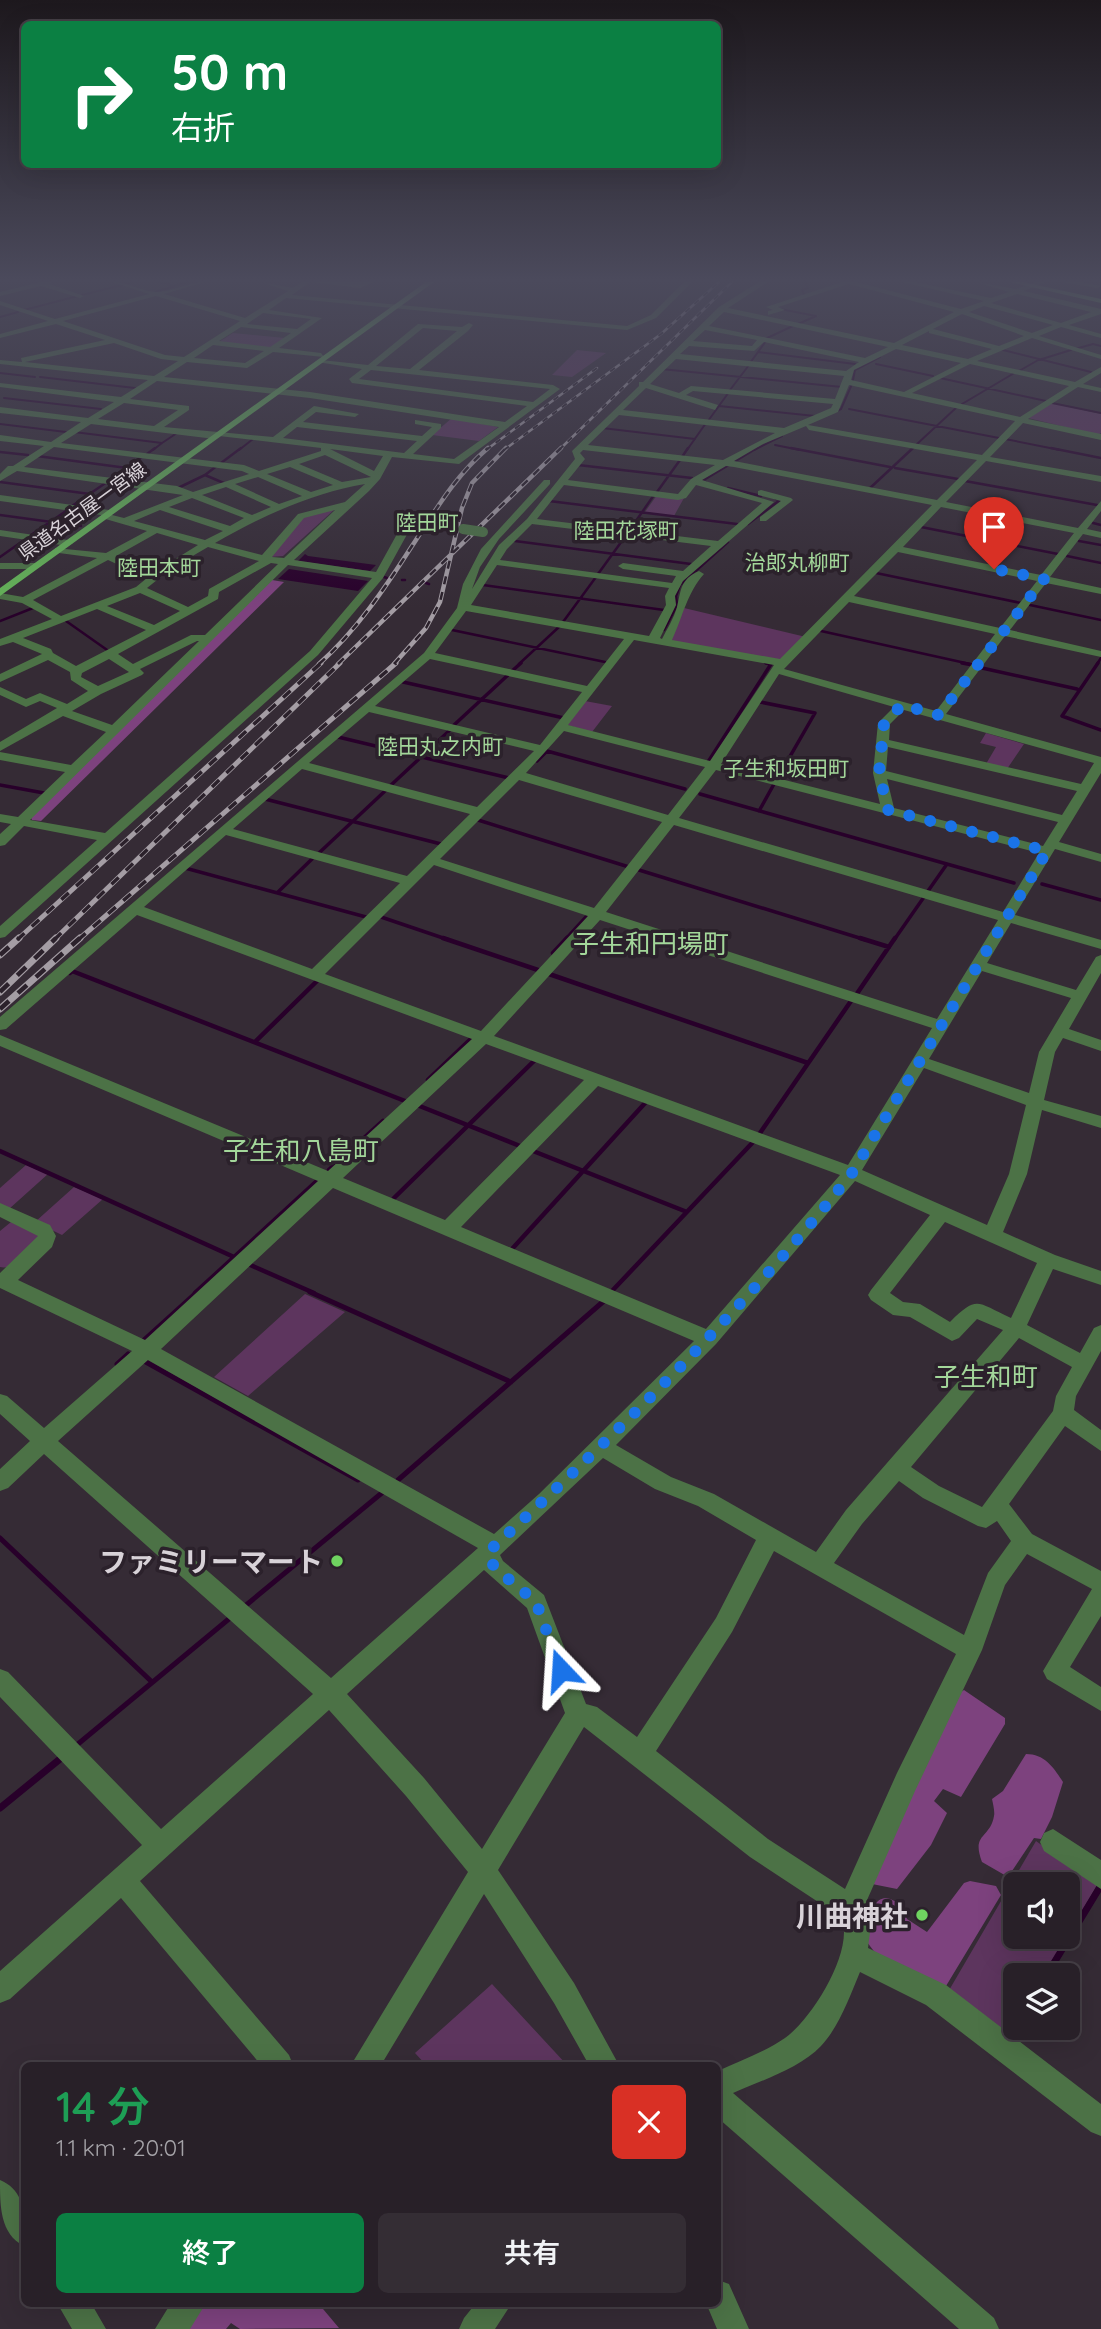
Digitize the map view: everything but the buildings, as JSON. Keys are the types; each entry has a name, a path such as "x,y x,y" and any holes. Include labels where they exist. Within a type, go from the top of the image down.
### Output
{"main road":[{"name":"県道名古屋一宮線","path":"0,594 275,391"}],"street":[{"path":"51,391 186,408 156,429"},
{"path":"0,478 138,391"},
{"path":"272,391 506,425"},
{"path":"425,391 534,405"},
{"path":"0,410 275,440 326,449 461,461 553,391"},
{"path":"462,607 467,581 474,564 498,534 635,391"},
{"path":"663,391 715,407"},
{"path":"680,396 687,391"},
{"path":"719,391 837,402"},
{"path":"659,641 690,582 788,500 709,481 752,447 835,410 843,391"},
{"path":"561,482 683,496 694,481 842,412 853,391"},
{"path":"897,391 1101,437"},
{"path":"907,393 911,391"},
{"path":"0,1482 147,1350 484,1037 596,915 672,820 713,766 780,667 1021,419 1068,391"},
{"path":"310,395 361,397 516,418"},
{"path":"275,440 314,410 364,415"},
{"path":"614,412 786,431"},
{"path":"402,420 437,424 406,456"},
{"path":"295,424 424,439"},
{"path":"810,427 1101,479"},
{"path":"0,438 244,468 311,495 351,504"},
{"path":"125,521 292,464 326,449"},
{"path":"326,449 376,477"},
{"path":"578,450 731,464 1101,535"},
{"path":"0,1025 428,655 503,547 530,521 580,459 578,450"},
{"path":"0,842 159,685 201,638 286,563 333,516 360,497 389,454"},
{"path":"292,464 341,485"},
{"path":"0,467 177,489 252,518"},
{"path":"0,643 141,589 154,577 206,543 279,506 341,485 376,477"},
{"path":"659,641 671,605 670,596 674,586 769,502 694,481"},
{"path":"228,485 279,506"},
{"path":"0,498 107,514 266,559 379,576"},
{"path":"76,671 214,597 213,591 266,559 301,516 351,504"},
{"path":"939,715 1101,504"},
{"path":"160,507 231,530"},
{"path":"530,521 720,544"},
{"path":"0,934 314,653 379,576 406,527 421,524 498,534"},
{"path":"25,600 158,529"},
{"path":"0,533 68,542"},
{"path":"894,548 1101,591"},
{"path":"58,550 109,556 154,577"},
{"path":"494,562 674,586"},
{"path":"0,566 36,566"},
{"path":"623,566 685,574"},
{"path":"22,577 55,585"},
{"path":"141,589 188,611"},
{"path":"0,594 25,600 61,620"},
{"path":"847,598 1101,654"},
{"path":"98,606 156,630"},
{"path":"0,1989 491,1549 602,1447 709,1339 852,1173 1101,761 902,705 780,667 659,641 462,607"},
{"path":"169,623 183,633 201,638"},
{"path":"0,635 15,637 47,651 48,655 76,671"},
{"path":"315,975 543,749 632,636"},
{"path":"3,742 201,638"},
{"path":"110,654 159,685"},
{"path":"0,678 48,655"},
{"path":"428,655 590,690"},
{"path":"76,671 75,678 97,691"},
{"path":"0,691 26,703 40,697 113,730"},
{"path":"888,810 879,773 884,723 902,705"},
{"path":"367,708 543,749"},
{"path":"562,727 888,810 1101,858"},
{"path":"882,742 1084,789"},
{"path":"0,756 72,769"},
{"path":"300,765 480,812"},
{"path":"879,773 1066,820"},
{"path":"517,775 1101,945"},
{"path":"0,818 107,838"},
{"path":"223,830 410,881"},
{"path":"431,860 940,1025"},
{"path":"135,909 852,1173 1048,1260 1101,1278"},
{"path":"992,1236 1017,1174 1046,1052 1101,960"},
{"path":"977,965 1080,996"},
{"path":"1060,1031 1101,1046"},
{"path":"0,1040 709,1339"},
{"path":"919,1061 1101,1122"},
{"path":"449,1229 596,1078"},
{"path":"0,1209 44,1230 47,1236 46,1242 2,1281 147,1350 491,1549"},
{"path":"941,1214 878,1296 900,1310 913,1310 953,1334 974,1310 1016,1328 1085,1365"},
{"path":"820,1564 854,1517 1016,1328 1048,1260"},
{"path":"897,1468 931,1492 986,1519 1063,1413 1066,1396 1101,1333"},
{"path":"0,1402 330,1693 415,1787 483,1870 564,1993 603,2062"},
{"path":"1063,1413 1101,1441"},
{"path":"602,1447 663,1483 706,1500 970,1650"},
{"path":"997,1504 1024,1541 1101,1582"},
{"path":"640,1754 724,1625 770,1536"},
{"path":"850,1908 905,1782 970,1650 996,1580 1024,1541"},
{"path":"491,1549 494,1567 536,1602 578,1715"},
{"path":"1101,1595 1055,1671 1101,1700"},
{"path":"0,1680 160,1846"},
{"path":"578,1715 588,1715 759,1848 850,1908 858,1924 853,1955 833,2002 812,2035 793,2050 721,2085"},
{"path":"367,2062 578,1715"},
{"path":"1053,1842 1101,1876"},
{"path":"122,1879 276,2062"},
{"path":"853,1955 936,1995 1101,2122"},
{"path":"721,2102 983,2329"},
{"path":"0,2195 21,2226"},
{"path":"721,2302 733,2329"},
{"path":"76,2307 90,2329"},
{"path":"171,2329 187,2307"},
{"path":"475,2329 493,2307"}],"shaded area":[{"path":"1051,403 1101,414 1101,433 1098,435 1028,418"},
{"path":"452,418 498,427 479,441 432,435"},
{"path":"657,495 684,498 674,516 645,512"},
{"path":"335,509 283,556 269,557 304,517"},
{"path":"305,554 376,565 370,571 298,561"},
{"path":"289,569 368,581 358,591 278,579"},
{"path":"272,580 284,582 41,821 32,820 30,815"},
{"path":"684,608 806,637 782,660 674,642 670,638"},
{"path":"585,701 612,706 592,732 567,725"},
{"path":"986,733 1024,744 1007,769 986,764 996,747 980,743"},
{"path":"26,1165 48,1174 9,1209 0,1205 0,1188"},
{"path":"74,1187 103,1199 62,1235 35,1222"},
{"path":"11,1222 40,1235 17,1262 0,1267 0,1231"},
{"path":"305,1294 345,1312 248,1396 214,1377"},
{"path":"964,1690 1005,1718 1005,1724 961,1797 943,1789 934,1801 947,1813 931,1845 897,1889 867,1883 958,1694"},
{"path":"1026,1754 1044,1759 1063,1782 1052,1817 1041,1839 1034,1838 1011,1872 1003,1874 982,1862 979,1846 994,1816 992,1799 1003,1791"},
{"path":"1036,1841 1079,1872 1018,1872"},
{"path":"1080,1873 1097,1885 1080,1914"},
{"path":"970,1881 996,1886 1001,1895 946,1986 876,1954 867,1942 871,1914 874,1906 883,1898 894,1900 907,1919 927,1932 964,1883"},
{"path":"1003,1898 1003,1949 1059,1949 1051,1963 1003,1963 1003,2036 948,1992"},
{"path":"492,1984 564,2062 423,2062 415,2053"},
{"path":"203,2307 321,2307 339,2328 240,2329 231,2323 226,2329 186,2329"}],"waterway":[{"path":"835,412 841,409 849,391"},
{"path":"962,404 984,391"},
{"path":"998,391 1046,401"},
{"path":"708,421 729,392"},
{"path":"4,398 101,409"},
{"path":"1052,403 1101,413"},
{"path":"719,406 815,416"},
{"path":"937,426 957,407"},
{"path":"849,409 937,426"},
{"path":"695,439 706,423"},
{"path":"0,424 66,432"},
{"path":"917,444 937,426"},
{"path":"937,426 999,438"},
{"path":"602,428 695,439"},
{"path":"74,432 162,443"},
{"path":"162,443 177,433"},
{"path":"754,450 782,436"},
{"path":"239,450 253,439"},
{"path":"687,450 695,439"},
{"path":"1005,439 1060,450"},
{"path":"153,450 162,443"},
{"path":"775,445 800,450"},
{"path":"147,454 155,448"},
{"path":"221,463 241,448"},
{"path":"682,457 688,448"},
{"path":"706,482 702,481 757,448"},
{"path":"791,448 890,467"},
{"path":"869,489 913,448"},
{"path":"1051,448 1101,458"},
{"path":"0,452 28,455"},
{"path":"37,456 126,468"},
{"path":"126,468 143,456"},
{"path":"669,475 680,460"},
{"path":"205,475 218,465"},
{"path":"578,465 669,475"},
{"path":"111,479 126,468"},
{"path":"895,468 958,479"},
{"path":"178,488 205,475"},
{"path":"205,475 226,484"},
{"path":"657,492 669,475"},
{"path":"669,475 692,478"},
{"path":"965,481 1097,505"},
{"path":"0,482 90,494"},
{"path":"90,494 107,482"},
{"path":"728,488 761,496"},
{"path":"72,506 90,494"},
{"path":"642,512 654,495"},
{"path":"748,524 780,500 776,499"},
{"path":"549,501 642,512"},
{"path":"50,522 69,509"},
{"path":"629,531 642,512"},
{"path":"642,512 737,524"},
{"path":"0,515 50,522"},
{"path":"31,535 50,522"},
{"path":"50,522 81,526"},
{"path":"1093,523 1101,525"},
{"path":"921,527 1058,554"},
{"path":"613,554 627,534"},
{"path":"0,557 27,538"},
{"path":"515,541 613,554"},
{"path":"1079,541 1101,545"},
{"path":"664,630 677,605 676,596 680,585 728,542"},
{"path":"598,574 613,554"},
{"path":"613,554 691,564"},
{"path":"1067,556 1101,563"},
{"path":"876,573 1021,603"},
{"path":"580,598 596,577"},
{"path":"483,585 580,598"},
{"path":"563,622 580,598"},
{"path":"580,598 664,610"},
{"path":"1030,605 1101,620"},
{"path":"0,621 33,608"},
{"path":"66,621 110,652"},
{"path":"537,648 560,626"},
{"path":"452,630 537,648"},
{"path":"821,631 970,664"},
{"path":"519,664 537,648"},
{"path":"537,648 605,662"},
{"path":"1097,664 1101,658"},
{"path":"512,671 521,663"},
{"path":"708,762 771,664 766,663"},
{"path":"962,663 973,665"},
{"path":"1098,663 1062,716 1101,730"},
{"path":"982,668 1077,689"},
{"path":"481,700 508,675"},
{"path":"403,682 481,700"},
{"path":"454,725 481,700"},
{"path":"481,700 564,718"},
{"path":"760,702 815,713 777,779"},
{"path":"421,757 450,730"},
{"path":"338,737 421,757"},
{"path":"537,761 547,751 685,789"},
{"path":"390,786 421,757"},
{"path":"421,757 509,778"},
{"path":"759,811 774,784"},
{"path":"0,785 44,793"},
{"path":"353,821 385,791"},
{"path":"700,794 759,811"},
{"path":"265,799 353,821"},
{"path":"759,811 947,864"},
{"path":"478,820 629,867"},
{"path":"320,852 353,821"},
{"path":"353,821 441,844"},
{"path":"278,892 312,859"},
{"path":"928,891 947,864"},
{"path":"947,864 1014,883"},
{"path":"185,868 366,917"},
{"path":"639,870 866,940"},
{"path":"1042,884 1101,900"},
{"path":"894,940 924,897"},
{"path":"381,917 449,940"},
{"path":"565,940 586,917"},
{"path":"443,938 538,970"},
{"path":"553,953 567,938"},
{"path":"860,938 889,947"},
{"path":"889,947 895,938"},
{"path":"856,995 889,947"},
{"path":"70,973 72,971 405,1101"},
{"path":"549,974 808,1063"},
{"path":"255,1042 317,981"},
{"path":"760,1133 851,1001"},
{"path":"428,1080 472,1038"},
{"path":"468,1125 535,1060"},
{"path":"583,1171 646,1102"},
{"path":"417,1105 468,1125"},
{"path":"329,1170 383,1121"},
{"path":"394,1198 468,1125"},
{"path":"468,1125 520,1146"},
{"path":"687,1212 755,1140"},
{"path":"0,1151 234,1257"},
{"path":"533,1151 583,1171"},
{"path":"512,1249 583,1171"},
{"path":"583,1171 687,1212"},
{"path":"195,1293 317,1181"},
{"path":"612,1291 687,1212"},
{"path":"248,1264 314,1293"},
{"path":"144,1340 197,1292"},
{"path":"310,1292 511,1382"},
{"path":"511,1382 605,1300"},
{"path":"117,1364 128,1354"},
{"path":"144,1361 358,1480"},
{"path":"398,1480 511,1382"},
{"path":"245,1606 383,1492"},
{"path":"0,1538 152,1682"},
{"path":"78,1744 230,1618"},
{"path":"0,1808 60,1759"},
{"path":"1054,1963 1100,1887"}],"railway":[{"path":"486,450 566,391"},
{"path":"504,450 584,391"},
{"path":"559,450 620,391"},
{"path":"319,664 370,608 446,494 465,470 488,448"},
{"path":"451,554 561,448"},
{"path":"451,554 462,508 472,483 504,450"},
{"path":"338,664 451,554"},
{"path":"394,664 426,628 440,602 451,554"},
{"path":"17,940 321,663"},
{"path":"54,940 340,663"},
{"path":"78,940 396,663"},
{"path":"0,955 19,938"},
{"path":"0,992 56,938"},
{"path":"0,1009 80,938"}],"place":[{"name":"ファミリーマート","path":"337,1561"},
{"name":"川曲神社","path":"922,1915"}],"district":[{"name":"陸田町","path":"427,522"},
{"name":"陸田花塚町","path":"626,530"},
{"name":"治郎丸柳町","path":"797,562"},
{"name":"陸田本町","path":"159,567"},
{"name":"陸田丸之内町","path":"440,746"},
{"name":"子生和坂田町","path":"786,768"},
{"name":"子生和円場町","path":"651,943"},
{"name":"子生和八島町","path":"301,1150"},
{"name":"子生和町","path":"986,1376"}],"route":[{"path":"561,1670 536,1602 494,1567 488,1552 602,1447 709,1339 852,1173 1047,851 888,810 879,773 884,723 902,705 939,715 1044,579 994,569"}]}
